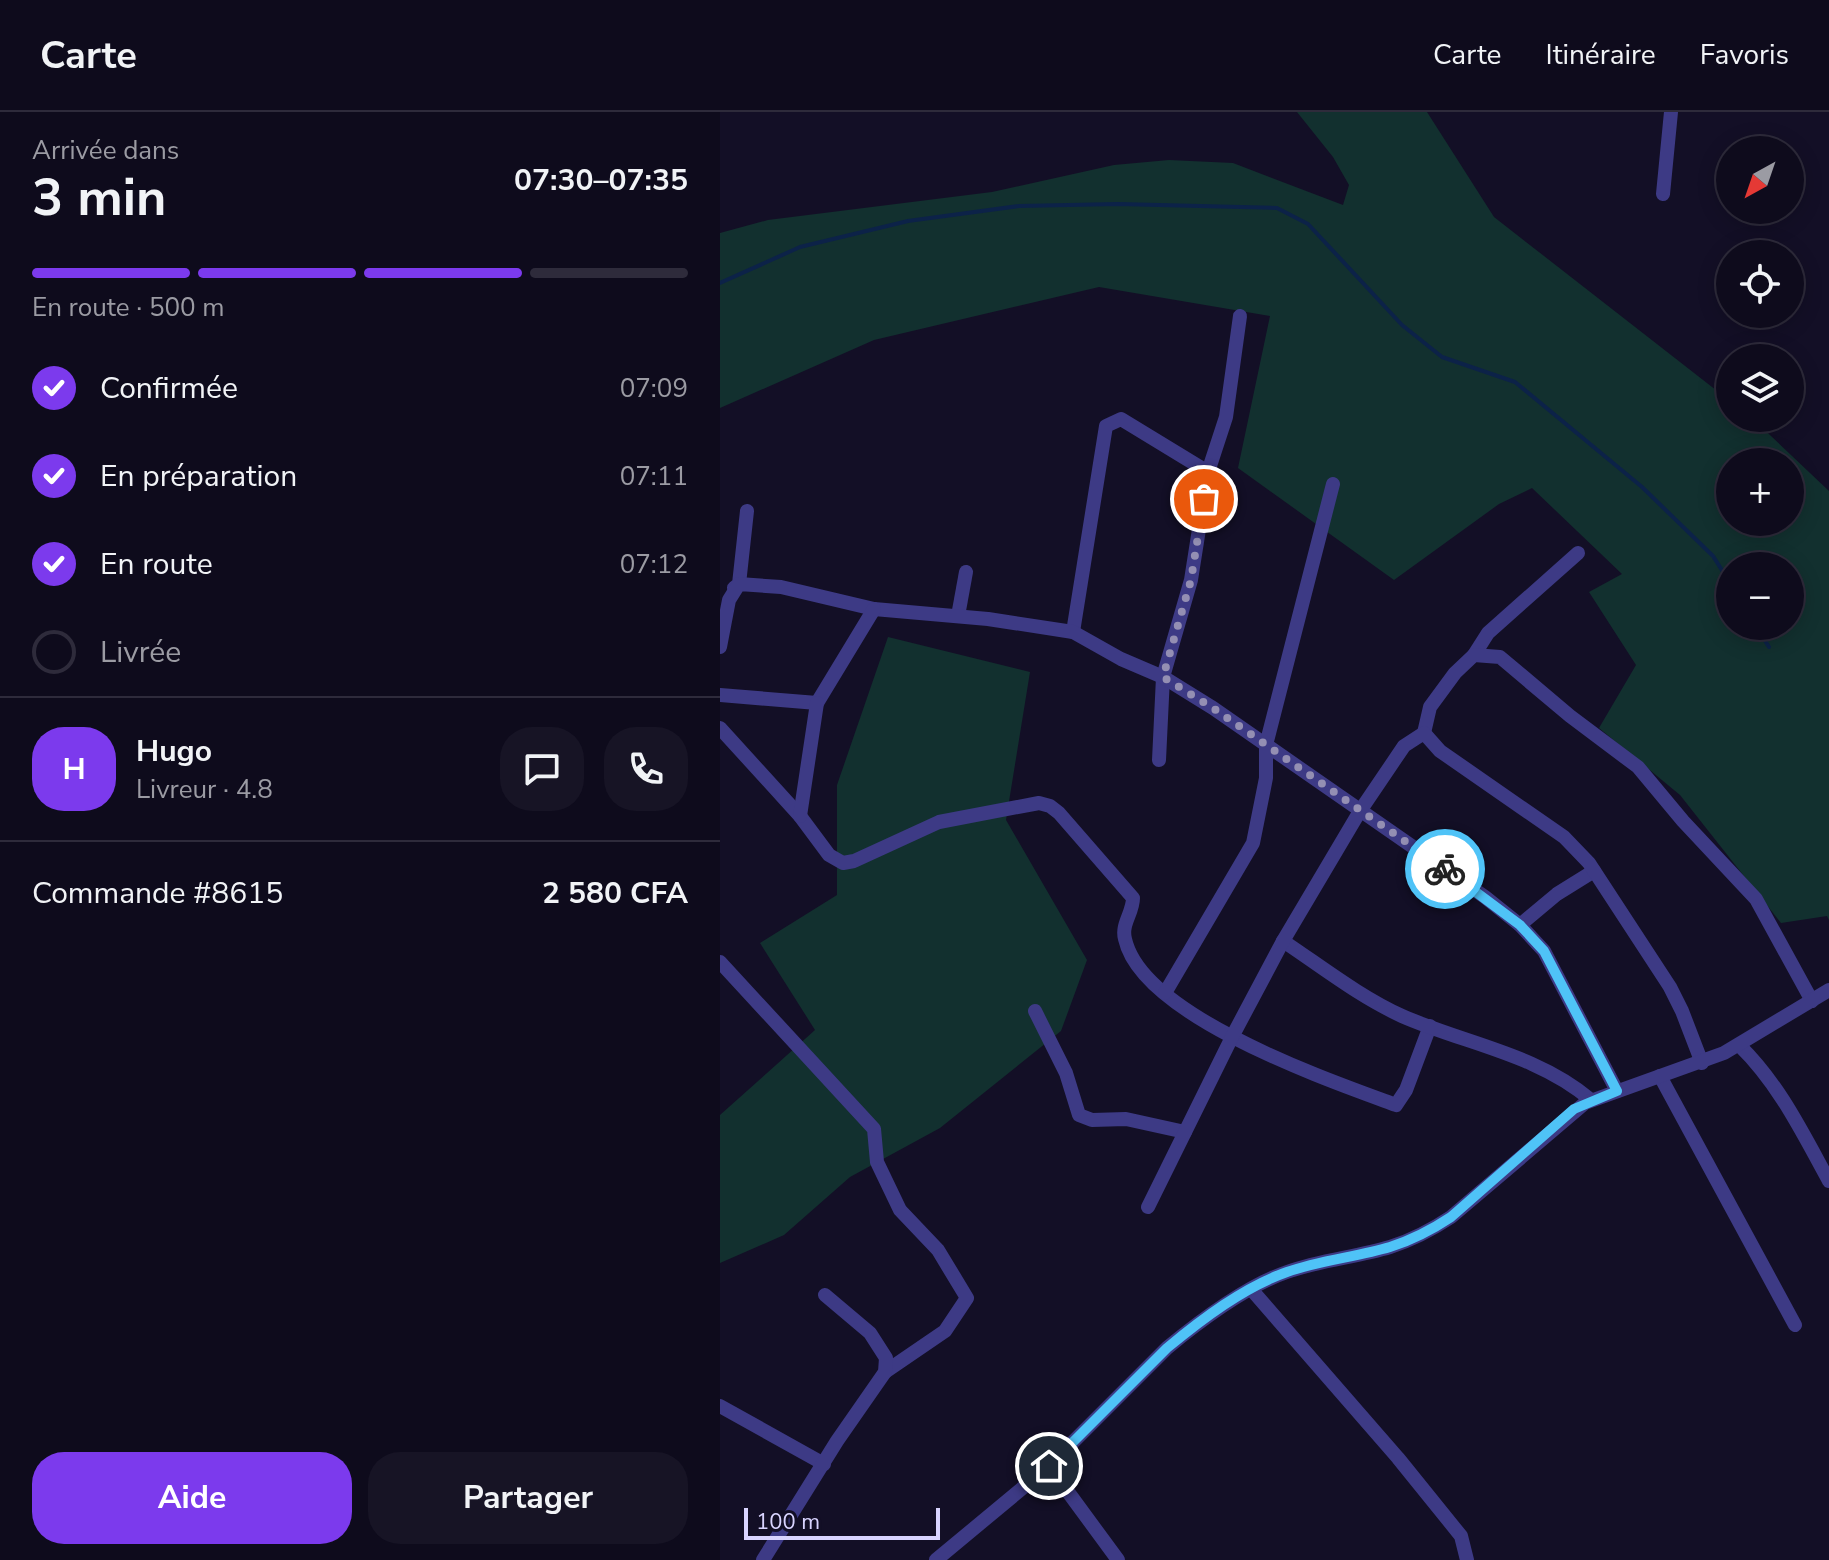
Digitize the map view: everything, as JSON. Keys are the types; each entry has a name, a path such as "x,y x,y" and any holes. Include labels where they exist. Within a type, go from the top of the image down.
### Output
{"street":[{"path":"1663,194 1671,112"},
{"path":"1159,760 1163,677 1191,580 1208,472 1226,417 1240,316"},
{"path":"1073,632 1106,426 1121,419 1208,472"},
{"path":"1165,993 1253,843 1266,778 1266,745 1333,484"},
{"path":"720,647 729,600 739,584 747,511"},
{"path":"1148,1207 1283,941 1360,811 1404,746 1424,733 1430,707 1455,673 1474,655 1488,633 1578,553"},
{"path":"958,616 966,572"},
{"path":"720,599 739,584 781,587 874,609 958,616 1073,632 1121,659 1163,677 1485,897 1520,925 1544,951 1617,1091"},
{"path":"800,816 817,703 874,609"},
{"path":"1474,655 1500,657 1570,716 1638,767 1683,821 1756,899 1812,1001"},
{"path":"720,695 817,703"},
{"path":"720,728 800,816 829,855 843,863 939,822 1039,803 1050,806 1133,898 1123,935 1142,970 1165,993 1232,1037 1296,1068 1396,1105 1406,1090 1430,1026"},
{"path":"1424,733 1440,751 1564,837 1594,871 1670,987 1702,1063"},
{"path":"1520,925 1557,894 1594,871"},
{"path":"1283,941 1376,1002 1557,1074 1591,1100"},
{"path":"720,962 874,1129 877,1162 900,1210 938,1250 967,1298 945,1331 885,1372 763,1560"},
{"path":"936,1560 1049,1466 1167,1348 1251,1289 1290,1271 1389,1248 1436,1226 1451,1217 1574,1109 1591,1100 1702,1063 1739,1045 1829,990"},
{"path":"1035,1011 1066,1073 1079,1115 1092,1120 1126,1119 1185,1132"},
{"path":"1739,1045 1763,1068 1778,1089 1829,1181"},
{"path":"1660,1076 1795,1325"},
{"path":"1251,1289 1398,1458 1461,1536 1467,1560"},
{"path":"825,1295 870,1333 886,1358 885,1372"},
{"path":"720,1406 824,1464"},
{"path":"1049,1466 1118,1560"}],"green space":[{"path":"1297,112 1427,112 1494,217 1716,390 1716,432 1767,432 1784,448 1716,448 1716,536 1804,536 1804,467 1829,491 1829,920 1827,916 1781,923 1680,795 1599,728 1636,665 1589,592 1622,574 1532,488 1499,504 1394,580 1238,468 1270,316 1099,287 874,340 720,408 720,233 768,220 992,192 1114,165 1169,160 1233,163 1343,205 1349,185 1333,157"},
{"path":"888,637 1030,672 1006,820 1087,960 1061,1031 940,1128 850,1177 784,1235 720,1263 720,1115 815,1030 760,943 837,895 837,785"}],"waterway":[{"path":"720,283 800,247 908,221 1019,206 1118,204 1277,208 1308,224 1402,325 1442,357 1515,382 1642,487 1716,561"},
{"path":"1765,640 1769,647"}],"way so far":[{"path":"1204,499 1191,580 1163,677 1213,708 1445,869"}],"route":[{"path":"1049,1466 1167,1348 1251,1289 1290,1271 1389,1248 1436,1226 1451,1217 1574,1109 1617,1091 1544,951 1520,925 1445,869"}]}
